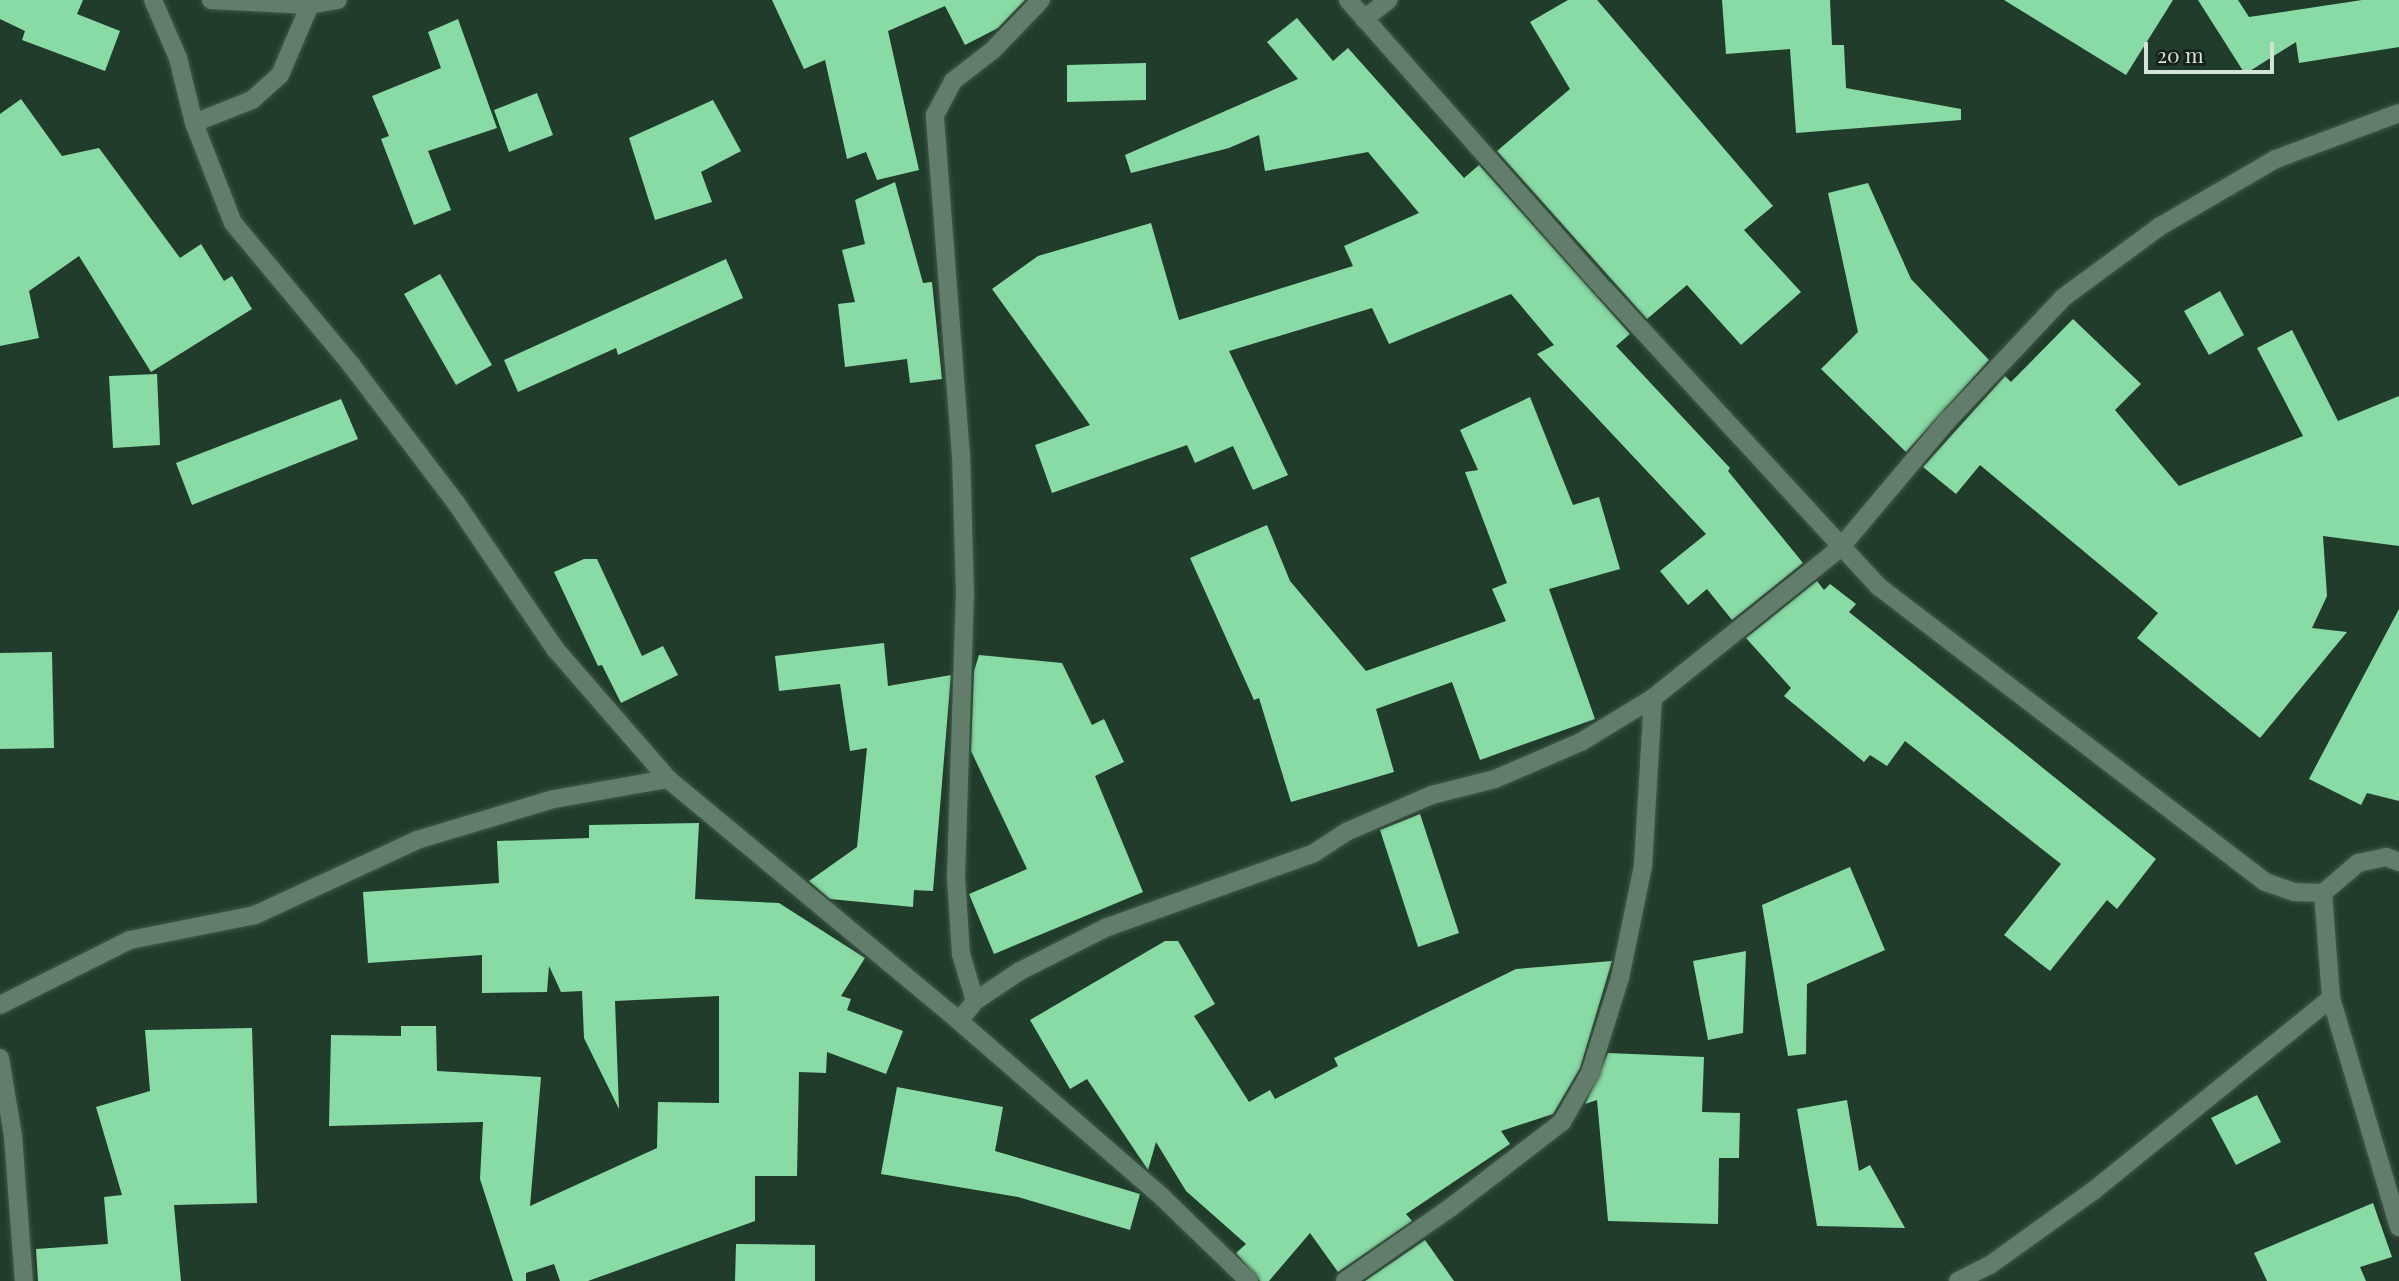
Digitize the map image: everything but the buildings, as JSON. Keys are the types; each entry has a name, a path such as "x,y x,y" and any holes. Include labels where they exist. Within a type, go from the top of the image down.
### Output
{"street":[{"path":"153,0 178,58 194,123 233,223 352,366 448,492 556,650 668,779 959,1021 1163,1198 1249,1281"},
{"path":"211,0 311,3 338,0"},
{"path":"975,1002 961,954 956,877 964,594 962,498 935,115 953,81 993,50 1041,0"},
{"path":"1348,0 1840,548 1878,586 2265,882 2294,892 2323,893 2358,863 2386,857 2399,862"},
{"path":"1364,19 1388,0"},
{"path":"194,123 252,100 280,75 311,3"},
{"path":"959,1021 975,1002 1020,971 1105,928 1314,853 1346,832 1432,795 1495,779 1581,742 1653,698 1840,548 1947,421 2064,297 2159,227 2276,159 2399,113"},
{"path":"1345,1281 1450,1208 1562,1122 1590,1073 1620,978 1643,866 1653,698"},
{"path":"0,1005 130,940 255,915 417,840 554,799 668,779"},
{"path":"2323,893 2331,998 2399,1227"},
{"path":"1958,1281 1990,1265 2093,1191 2331,998"},
{"path":"0,1058 13,1136 24,1281"}]}
